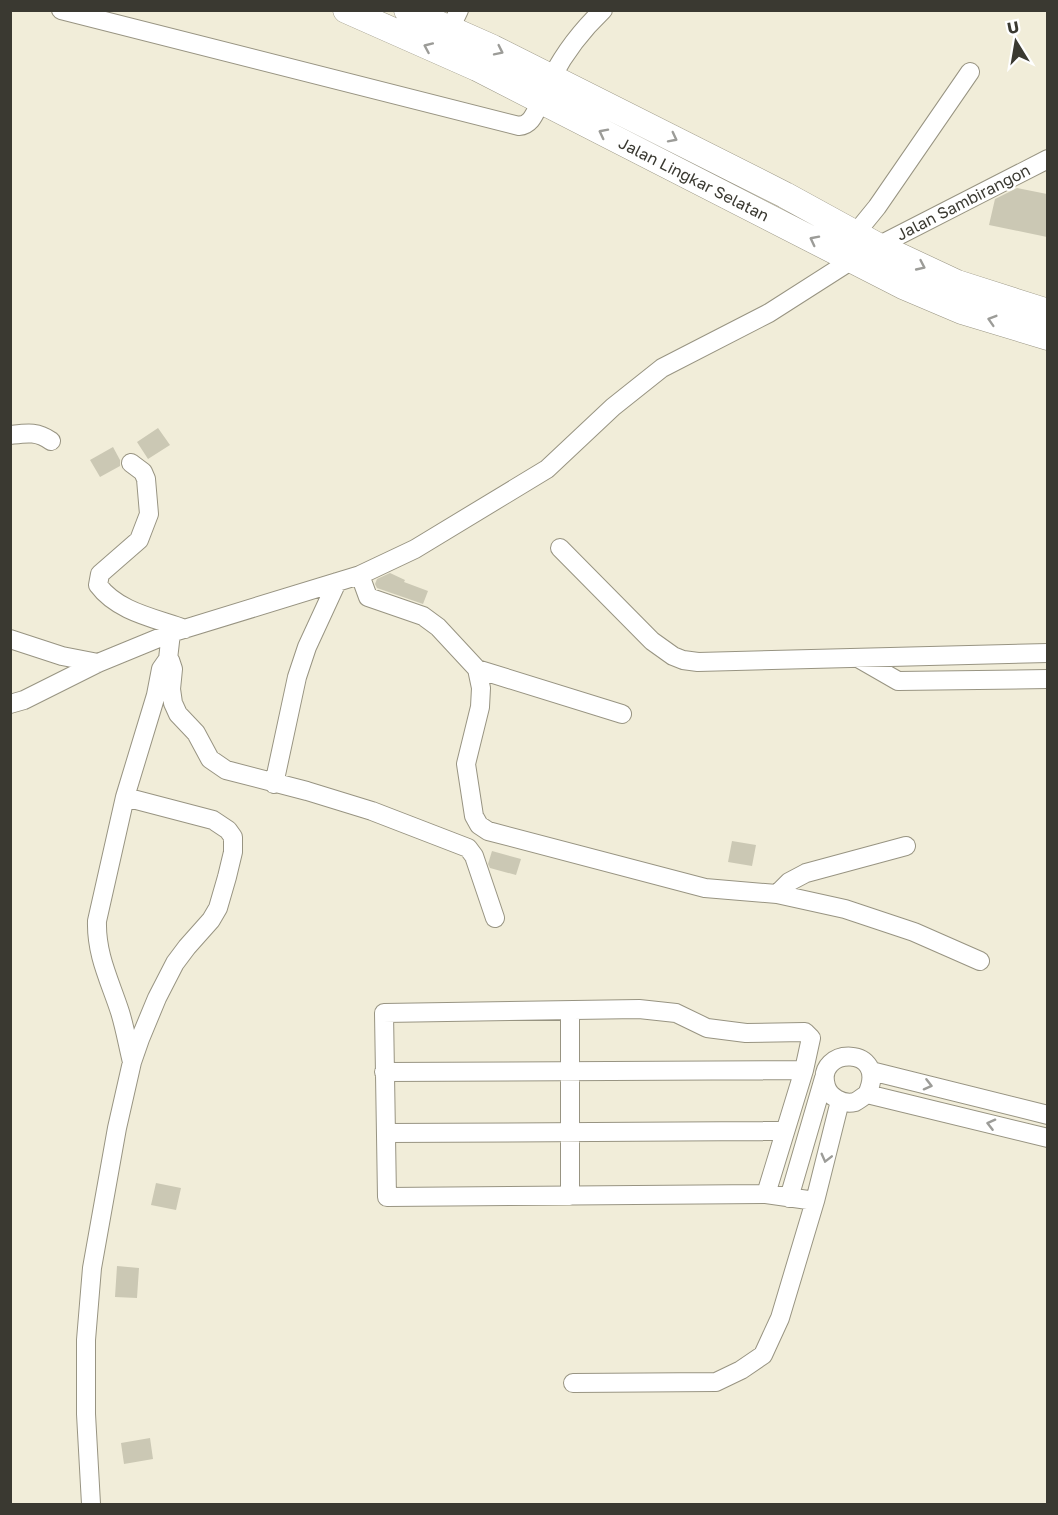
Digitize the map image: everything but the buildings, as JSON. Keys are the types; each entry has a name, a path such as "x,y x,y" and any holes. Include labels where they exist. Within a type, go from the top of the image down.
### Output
{"highway":[{"name":"Jalan Lingkar Selatan","path":"346,10 477,68 903,286 962,311 1047,337"},
{"name":"Jalan Lingkar Selatan","path":"407,10 455,20 494,48 732,168 878,246 957,283 1047,312"},
{"path":"717,191 732,168"}],"street":[{"path":"61,10 519,126 526,126 530,123 541,101"},
{"path":"552,78 573,43 603,10"},
{"path":"855,234 877,207 970,72"},
{"name":"Jalan Sambirangon","path":"878,246 1047,159"},
{"path":"10,704 24,700 98,663 178,631 360,575 415,549 547,469 613,406 662,368 769,313 852,260"},
{"path":"10,435 41,434 51,441"},
{"path":"131,463 143,472 146,479 149,514 139,540 100,574 98,585 115,601 130,610 178,631"},
{"path":"560,548 652,641 673,656 683,660 698,662 1047,653"},
{"path":"360,575 368,597 423,616 438,627 477,669 482,688 480,707 466,764 474,816 479,825 488,831 705,888 777,894 855,913 914,932 980,961"},
{"path":"274,784 297,677 307,647 337,582"},
{"path":"132,1062 120,1012 102,964 96,936 97,921 125,796 156,695 161,669 168,659 178,631"},
{"path":"10,639 62,656 98,663"},
{"path":"858,658 898,681 1047,679"},
{"path":"168,659 173,669 171,690 173,703 178,714 196,733 210,759 226,770 372,811 468,848 474,856 495,918"},
{"path":"477,669 622,714"},
{"path":"92,1504 86,1414 86,1340 92,1268 117,1128 132,1062 157,998 181,954 201,933 218,908 233,844 233,837 228,830 213,820 125,796"},
{"path":"777,894 789,882 806,873 906,846"},
{"path":"766,1194 804,1070 811,1038 805,1032 746,1033 706,1028 676,1013 639,1009 384,1013 387,1197 766,1194 815,1201"},
{"path":"570,1011 570,1196"},
{"path":"789,1198 824,1078 828,1065 838,1057 852,1055 864,1060 871,1071 872,1083 867,1094 855,1102 840,1101 826,1088 824,1078"},
{"path":"384,1072 804,1070"},
{"path":"871,1071 1047,1116"},
{"path":"867,1094 1047,1138"},
{"path":"573,1383 716,1382 741,1370 763,1355 780,1318 815,1201 840,1101"},
{"path":"386,1133 785,1131"}]}
